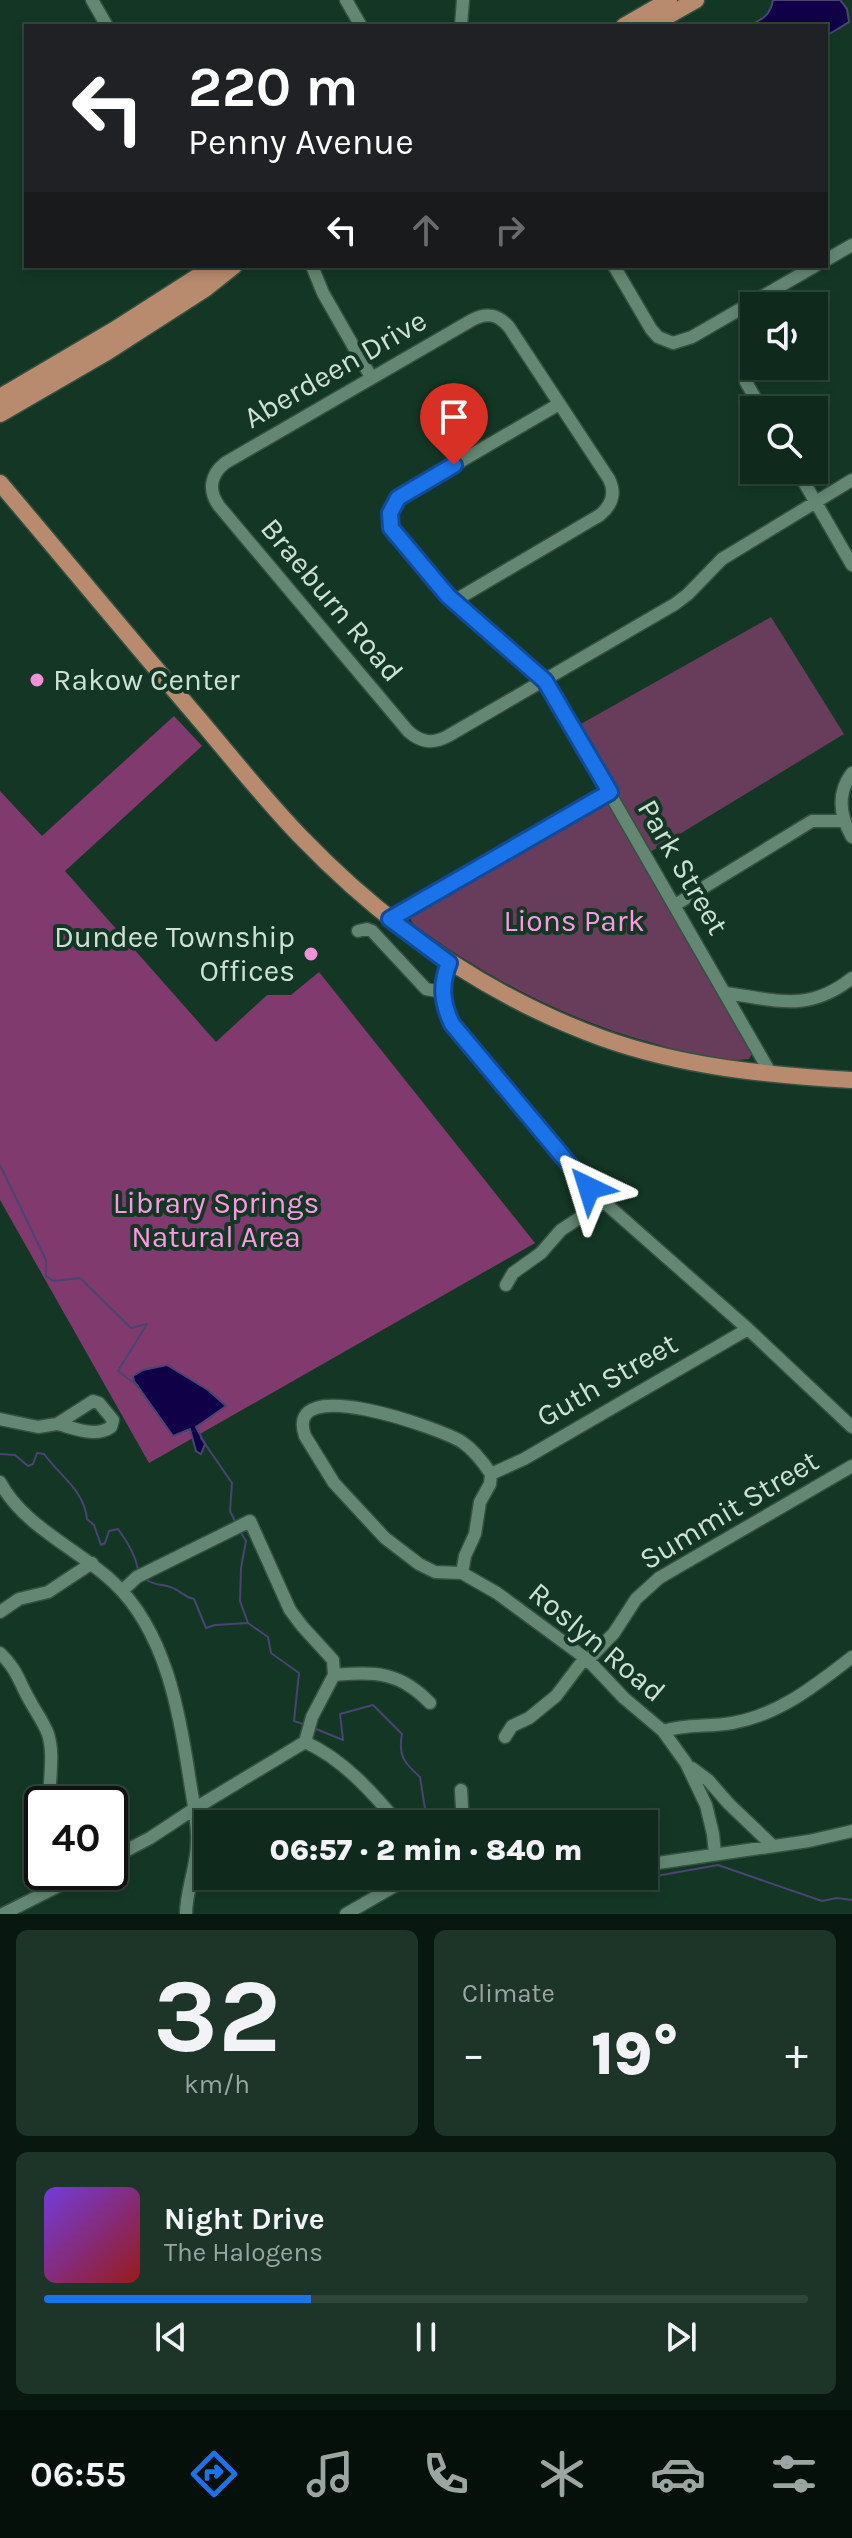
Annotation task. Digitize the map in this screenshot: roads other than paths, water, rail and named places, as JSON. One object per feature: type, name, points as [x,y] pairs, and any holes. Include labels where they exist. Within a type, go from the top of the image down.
[{"type":"main road","points":[[627,24],[669,0]]},
{"type":"main road","points":[[654,24],[696,0]]},
{"type":"main road","points":[[0,397],[211,268]]},
{"type":"main road","points":[[0,414],[107,352],[205,289],[231,268]]},
{"type":"main road","points":[[0,483],[299,835],[390,919],[449,963],[536,1009],[603,1038],[684,1061],[771,1074],[852,1080]]},
{"type":"street","points":[[92,0],[106,24]]},
{"type":"street","points":[[346,0],[360,24]]},
{"type":"street","points":[[461,24],[463,0]]},
{"type":"street","points":[[828,259],[852,245]]},
{"type":"street","points":[[313,268],[323,293],[371,377]]},
{"type":"street","points":[[615,268],[651,329],[658,337],[673,343],[692,337],[812,268]]},
{"type":"street","name":"Aberdeen Drive","points":[[212,483],[215,472],[222,465],[371,377],[486,315],[495,316],[509,327],[559,404]]},
{"type":"street","points":[[746,382],[754,396]]},
{"type":"street","points":[[454,601],[600,515],[608,507],[613,489],[609,479],[559,404]]},
{"type":"street","name":"Park Street","points":[[559,404],[400,497],[390,513],[390,524],[396,535],[454,601],[545,681],[771,1074]]},
{"type":"street","points":[[545,681],[675,604],[722,559],[852,480]]},
{"type":"street","name":"Braeburn Road","points":[[212,483],[212,493],[219,506],[408,731],[425,741],[445,738],[545,681]]},
{"type":"street","points":[[805,484],[852,565]]},
{"type":"street","points":[[852,773],[842,791],[841,810],[852,837]]},
{"type":"street","points":[[390,919],[610,792]]},
{"type":"street","points":[[675,905],[812,821],[843,821]]},
{"type":"street","points":[[358,931],[370,930],[426,989],[442,992]]},
{"type":"street","points":[[449,963],[442,992],[448,1016],[463,1039],[575,1173],[852,1427]]},
{"type":"street","points":[[726,993],[807,1002],[830,994],[852,978]]},
{"type":"street","points":[[506,1285],[515,1271],[541,1253],[561,1230],[604,1202]]},
{"type":"street","name":"Guth Street","points":[[491,1474],[524,1459],[748,1329]]},
{"type":"street","name":"Roslyn Road","points":[[491,1474],[474,1451],[450,1436],[365,1408],[326,1405],[311,1411],[304,1419],[302,1428],[305,1436],[334,1483],[385,1538],[435,1572],[462,1573],[497,1593],[588,1660],[624,1698],[663,1731],[686,1763],[706,1805],[715,1854]]},
{"type":"street","points":[[0,1419],[38,1427],[57,1424]]},
{"type":"street","name":"Summit Street","points":[[505,1737],[512,1726],[545,1707],[575,1671],[614,1633],[636,1599],[659,1578],[852,1466]]},
{"type":"street","points":[[462,1573],[465,1556],[475,1534],[480,1502],[490,1484],[491,1474]]},
{"type":"street","points":[[0,1482],[26,1516],[92,1563],[122,1591],[145,1624],[170,1682],[179,1714],[198,1842],[186,1898],[186,1914]]},
{"type":"street","points":[[122,1591],[137,1577],[250,1521],[290,1610],[333,1660],[334,1675],[312,1717],[305,1742],[128,1850]]},
{"type":"street","points":[[0,1612],[19,1599],[48,1592],[92,1563]]},
{"type":"street","points":[[0,1653],[20,1676],[48,1734],[51,1752],[48,1786]]},
{"type":"street","points":[[663,1731],[732,1723],[774,1710],[814,1687],[852,1657]]},
{"type":"street","points":[[334,1675],[368,1673],[392,1676],[419,1691],[430,1703]]},
{"type":"street","points":[[305,1742],[330,1756],[388,1810]]},
{"type":"street","name":"Roslyn Road","points":[[686,1763],[708,1780],[773,1846]]},
{"type":"street","points":[[461,1790],[462,1810]]},
{"type":"street","points":[[658,1863],[809,1841],[852,1831]]},
{"type":"street","points":[[3,1914],[50,1890]]},
{"type":"street","points":[[346,1914],[388,1890]]},
{"type":"waterway","points":[[0,1165],[46,1260],[46,1276],[53,1281],[80,1278],[131,1328],[147,1324],[118,1371],[138,1386]]},
{"type":"waterway","points":[[201,1438],[232,1483],[230,1511],[235,1521]]},
{"type":"waterway","points":[[0,1454],[15,1455],[28,1466],[33,1464],[37,1453],[44,1454],[76,1491],[101,1545],[105,1543],[109,1531],[118,1529],[138,1569]]},
{"type":"waterway","points":[[241,1533],[246,1541],[240,1601],[248,1623],[268,1637],[271,1653],[299,1673],[294,1721],[303,1724]]},
{"type":"waterway","points":[[147,1580],[172,1587],[194,1599],[206,1628],[248,1623]]},
{"type":"waterway","points":[[316,1729],[343,1740],[340,1714],[373,1705],[402,1734],[402,1753],[406,1763],[420,1777],[425,1810]]},
{"type":"waterway","points":[[658,1876],[718,1865],[822,1901],[837,1898],[852,1900]]},
{"type":"place","name":"Rakow Center","points":[[37,680]]},
{"type":"place","name":"Dundee Township Offices","points":[[311,954]]},
{"type":"park label","name":"Lions Park","points":[[574,921]]},
{"type":"park label","name":"Library Springs Natural Area","points":[[216,1220]]}]
